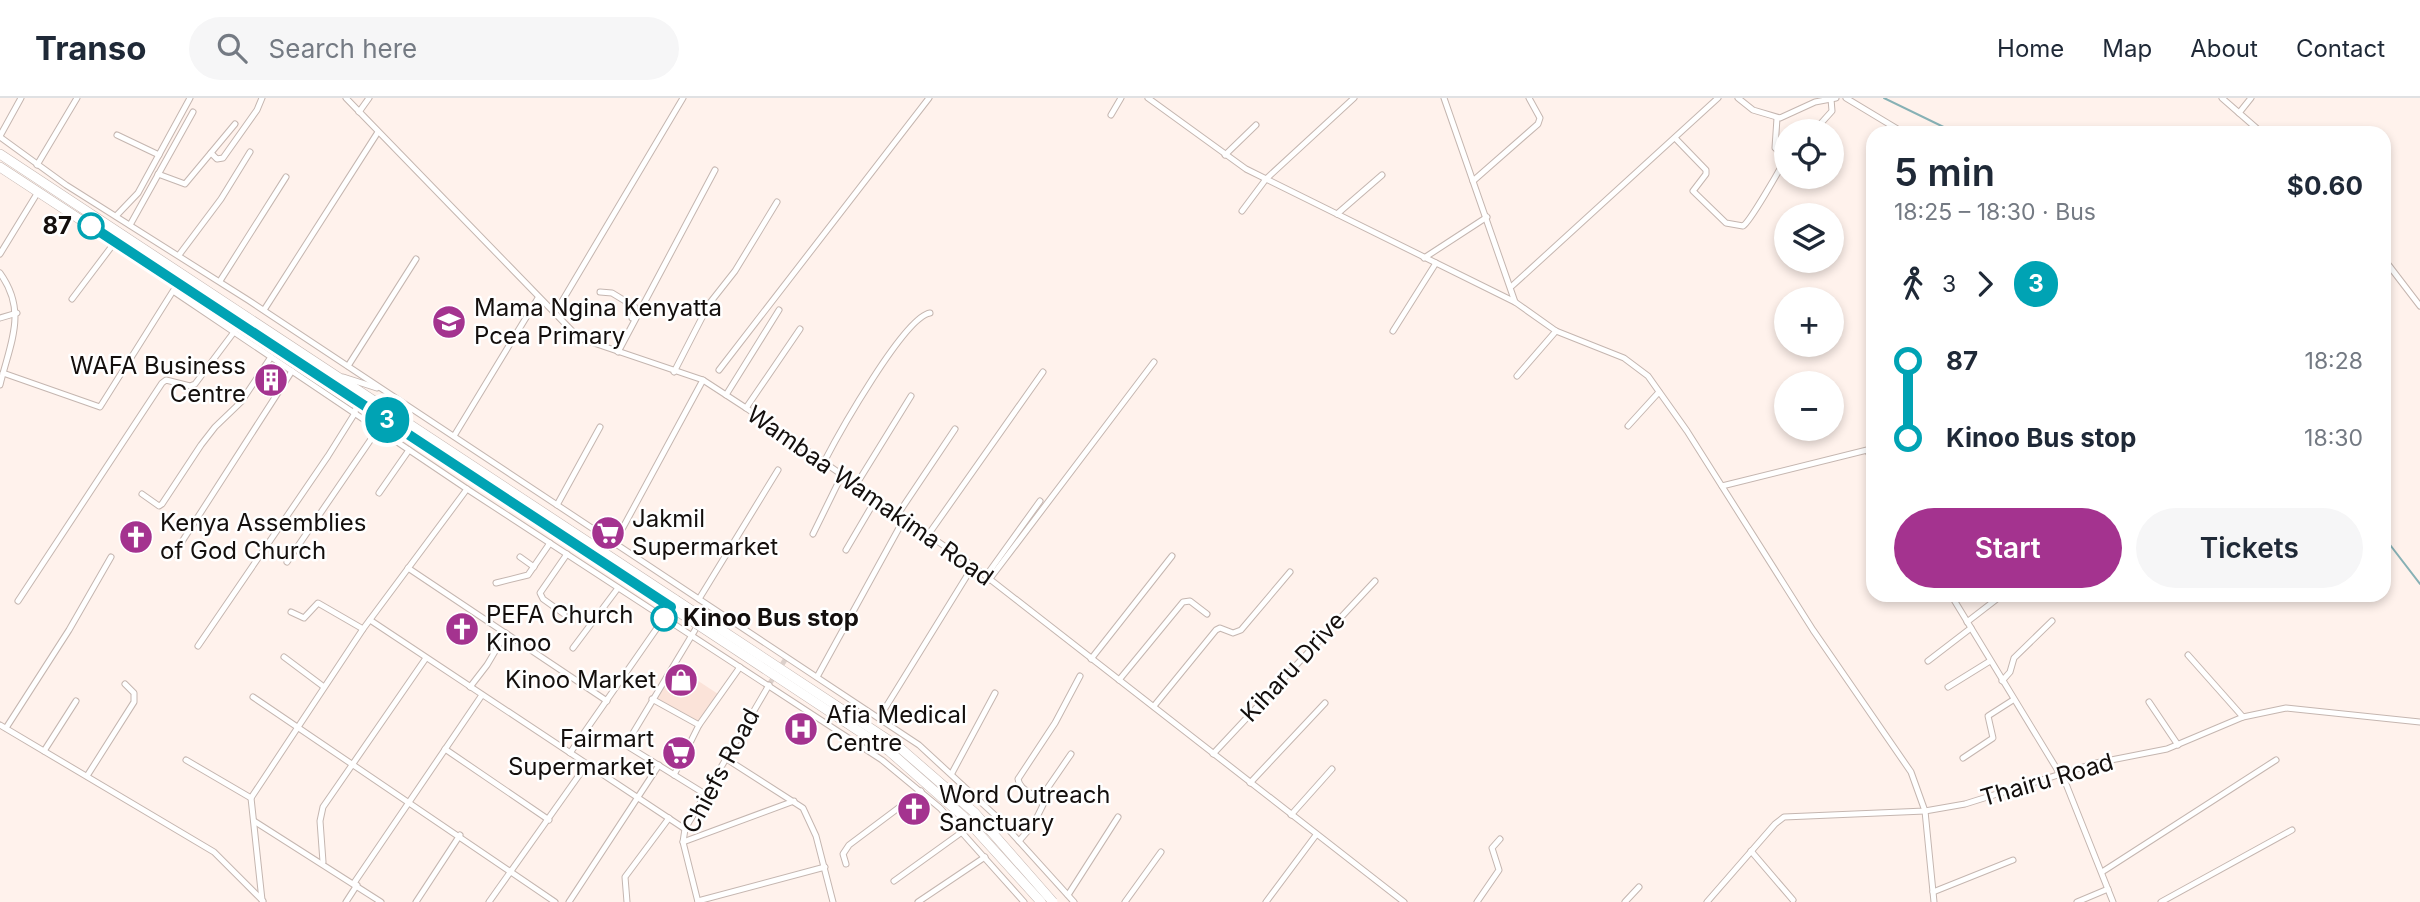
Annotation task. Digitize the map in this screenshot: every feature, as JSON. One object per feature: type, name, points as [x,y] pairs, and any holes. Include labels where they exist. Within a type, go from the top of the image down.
[{"type":"highway","points":[[0,154],[656,586],[698,624],[879,744],[929,783],[1041,902]]},
{"type":"highway","points":[[0,167],[115,242],[243,332],[324,379],[674,603],[735,637],[899,747],[975,813],[1053,902]]},
{"type":"street","points":[[21,98],[0,136],[37,165],[263,309],[919,745],[952,773],[1074,902]]},
{"type":"street","points":[[37,165],[77,98]]},
{"type":"street","points":[[116,216],[138,193],[190,98]]},
{"type":"street","points":[[211,153],[217,159],[223,158],[257,110],[262,98]]},
{"type":"street","name":"Wambaa Wamakima Road","points":[[346,98],[579,338],[702,380],[746,408],[988,578],[1404,902]]},
{"type":"street","points":[[359,112],[369,98]]},
{"type":"street","points":[[555,313],[683,98]]},
{"type":"street","points":[[719,370],[929,98]]},
{"type":"street","points":[[1111,115],[1121,98]]},
{"type":"street","points":[[1148,98],[1225,155],[1266,179],[1515,302],[1556,331],[1598,346],[1638,366],[1659,392],[1722,486],[1798,608],[1920,789],[1925,811],[1934,902]]},
{"type":"street","points":[[1242,211],[1266,179],[1354,98]]},
{"type":"street","points":[[1444,98],[1512,286],[1515,302]]},
{"type":"street","points":[[1473,181],[1538,124],[1540,118],[1529,98]]},
{"type":"street","points":[[1512,286],[1718,98]]},
{"type":"street","points":[[1738,98],[1753,110],[1777,118],[1834,98],[1832,111],[1825,119]]},
{"type":"street","points":[[1846,98],[1892,126]]},
{"type":"street","points":[[2222,98],[2254,126]]},
{"type":"street","points":[[2239,113],[2251,98]]},
{"type":"street","points":[[130,225],[192,111]]},
{"type":"street","points":[[158,174],[185,184],[235,124]]},
{"type":"street","points":[[1225,155],[1256,125]]},
{"type":"street","points":[[263,309],[378,132]]},
{"type":"street","points":[[117,135],[159,155]]},
{"type":"street","points":[[1676,139],[1706,170],[1706,174],[1693,191],[1733,226],[1749,222],[1760,197],[1774,181]]},
{"type":"street","points":[[179,255],[250,152]]},
{"type":"street","points":[[263,309],[359,156]]},
{"type":"street","points":[[616,352],[715,170]]},
{"type":"street","points":[[1337,214],[1382,175]]},
{"type":"street","points":[[220,281],[286,177]]},
{"type":"street","points":[[0,254],[38,192]]},
{"type":"street","points":[[75,203],[81,194]]},
{"type":"street","points":[[674,372],[709,304],[735,271],[777,202]]},
{"type":"street","points":[[1424,258],[1487,217]]},
{"type":"street","points":[[72,299],[115,242]]},
{"type":"street","points":[[348,366],[416,259]]},
{"type":"street","points":[[1393,331],[1436,263]]},
{"type":"street","points":[[2391,268],[2420,306]]},
{"type":"street","points":[[0,274],[15,300],[17,313],[0,385]]},
{"type":"street","points":[[3,373],[100,407],[176,287],[234,332],[243,332],[271,357],[467,489],[874,755],[921,792],[962,832],[1024,902]]},
{"type":"street","points":[[600,292],[612,293],[635,307],[616,352]]},
{"type":"street","points":[[454,436],[538,298]]},
{"type":"street","points":[[726,395],[779,310]]},
{"type":"street","points":[[0,318],[17,313]]},
{"type":"street","points":[[824,462],[897,344],[920,315],[930,313]]},
{"type":"street","points":[[746,408],[800,329]]},
{"type":"street","points":[[1517,376],[1556,331]]},
{"type":"street","points":[[18,601],[162,383],[166,380],[190,386],[195,384],[234,332]]},
{"type":"street","points":[[142,494],[159,506],[162,504],[208,436],[241,402],[271,357]]},
{"type":"street","points":[[988,578],[1154,362]]},
{"type":"street","points":[[174,554],[292,371]]},
{"type":"street","points":[[928,535],[1043,372]]},
{"type":"street","points":[[338,376],[389,393]]},
{"type":"street","points":[[324,379],[339,403]]},
{"type":"street","points":[[614,544],[702,380]]},
{"type":"street","points":[[1628,426],[1659,392]]},
{"type":"street","points":[[856,485],[911,396]]},
{"type":"street","points":[[198,646],[355,413],[357,400]]},
{"type":"street","points":[[557,505],[600,427]]},
{"type":"street","points":[[287,562],[378,429]]},
{"type":"street","points":[[817,677],[901,516],[955,429]]},
{"type":"street","points":[[418,456],[425,445]]},
{"type":"street","points":[[379,494],[409,450]]},
{"type":"street","points":[[1722,486],[1866,450]]},
{"type":"street","points":[[699,599],[778,470]]},
{"type":"street","points":[[813,534],[842,475]]},
{"type":"street","points":[[263,901],[251,798],[363,629],[467,489]]},
{"type":"street","points":[[846,550],[876,499]]},
{"type":"street","points":[[988,578],[1040,501]]},
{"type":"street","points":[[496,583],[524,578],[550,543]]},
{"type":"street","points":[[564,614],[543,599],[540,593],[567,554]]},
{"type":"street","points":[[1091,659],[1172,556]]},
{"type":"street","points":[[111,557],[69,630],[3,726],[214,852],[263,901]]},
{"type":"street","points":[[520,557],[534,567]]},
{"type":"street","points":[[879,718],[972,566]]},
{"type":"street","points":[[408,568],[607,701]]},
{"type":"street","points":[[1154,706],[1216,630],[1220,628],[1233,633],[1241,630],[1290,572]]},
{"type":"street","points":[[656,586],[663,576]]},
{"type":"street","name":"Kiharu Drive","points":[[1213,754],[1375,581]]},
{"type":"street","points":[[573,648],[618,588]]},
{"type":"street","points":[[1119,680],[1183,601],[1190,600],[1207,614]]},
{"type":"street","points":[[1955,602],[2060,774],[2113,902]]},
{"type":"street","points":[[1928,661],[1994,602]]},
{"type":"street","points":[[291,612],[303,618],[318,603],[363,629]]},
{"type":"street","points":[[570,754],[664,618]]},
{"type":"street","points":[[370,620],[685,829]]},
{"type":"street","points":[[2002,681],[2010,672],[2014,658],[2052,621]]},
{"type":"street","points":[[698,624],[627,743],[705,794]]},
{"type":"street","points":[[735,637],[742,627]]},
{"type":"street","points":[[470,687],[506,633]]},
{"type":"street","points":[[2188,655],[2243,717]]},
{"type":"street","points":[[284,657],[324,687]]},
{"type":"street","points":[[323,862],[320,814],[352,761],[426,658]]},
{"type":"street","points":[[1948,687],[1990,662]]},
{"type":"street","points":[[674,775],[699,725],[740,667]]},
{"type":"street","points":[[1040,799],[1020,786],[1018,779],[1055,723],[1080,676]]},
{"type":"street","points":[[88,776],[134,702],[134,693],[125,684]]},
{"type":"street","name":"Chiefs Road","points":[[698,902],[683,842],[685,829],[769,684]]},
{"type":"street","points":[[952,773],[995,693]]},
{"type":"street","points":[[346,902],[355,884],[482,695]]},
{"type":"street","points":[[253,697],[352,761],[555,902]]},
{"type":"street","points":[[652,699],[699,725]]},
{"type":"street","points":[[1963,758],[1991,740],[1993,734],[1989,716],[2013,700]]},
{"type":"street","points":[[44,751],[76,701]]},
{"type":"street","points":[[2149,702],[2178,745]]},
{"type":"street","points":[[1250,783],[1325,703]]},
{"type":"street","name":"Thairu Road","points":[[1707,902],[1784,817],[1925,811],[1991,797],[2060,774],[2178,745],[2243,717],[2294,707],[2418,722]]},
{"type":"street","points":[[445,749],[549,820]]},
{"type":"street","points":[[1019,841],[1042,810],[1040,799],[1071,754]]},
{"type":"street","points":[[725,758],[794,801],[810,819],[833,902]]},
{"type":"street","points":[[186,760],[251,798]]},
{"type":"street","points":[[2102,872],[2276,760]]},
{"type":"street","points":[[489,902],[587,764]]},
{"type":"street","points":[[569,902],[659,765]]},
{"type":"street","points":[[1292,815],[1332,768]]},
{"type":"street","points":[[846,864],[843,854],[849,845],[921,792]]},
{"type":"street","points":[[683,842],[794,801]]},
{"type":"street","points":[[1068,895],[1118,817]]},
{"type":"street","points":[[627,902],[625,877],[668,818]]},
{"type":"street","points":[[254,821],[323,862],[381,902]]},
{"type":"street","points":[[2161,902],[2292,830]]},
{"type":"street","points":[[894,881],[962,832]]},
{"type":"street","points":[[416,902],[460,835]]},
{"type":"street","points":[[1266,902],[1316,835]]},
{"type":"street","points":[[1477,902],[1499,870],[1492,848],[1500,839]]},
{"type":"street","points":[[1751,851],[1793,900]]},
{"type":"street","points":[[1125,902],[1161,852]]},
{"type":"street","points":[[918,902],[985,857]]},
{"type":"street","points":[[1933,891],[2013,860]]},
{"type":"street","points":[[698,902],[825,867]]},
{"type":"street","points":[[1625,902],[1639,887]]},
{"type":"street","points":[[2077,902],[2108,889]]},
{"type":"shaded area","name":"Kinoo Market","points":[[674,665],[718,694],[698,722],[654,699]]},
{"type":"waterway","points":[[1884,98],[1942,126]]},
{"type":"waterway","points":[[2391,546],[2420,584]]},
{"type":"tunnel","points":[[770,683],[785,660]]},
{"type":"bus line","name":"3","points":[[91,226],[671,607],[664,618]]},
{"type":"place","name":"87","points":[[91,226]]},
{"type":"place","name":"Mama Ngina Kenyatta Pcea Primary","points":[[449,322]]},
{"type":"place","name":"WAFA Business Centre","points":[[271,380]]},
{"type":"place","name":"Jakmil Supermarket","points":[[608,533]]},
{"type":"place","name":"Kenya Assemblies of God Church","points":[[136,537]]},
{"type":"place","name":"Kinoo Bus stop","points":[[664,618]]},
{"type":"place","name":"PEFA Church Kinoo","points":[[462,629]]},
{"type":"place","name":"Kinoo Market","points":[[681,680]]},
{"type":"place","name":"Afia Medical Centre","points":[[801,729]]},
{"type":"place","name":"Fairmart Supermarket","points":[[679,753]]},
{"type":"place","name":"Word Outreach Sanctuary","points":[[914,809]]}]
